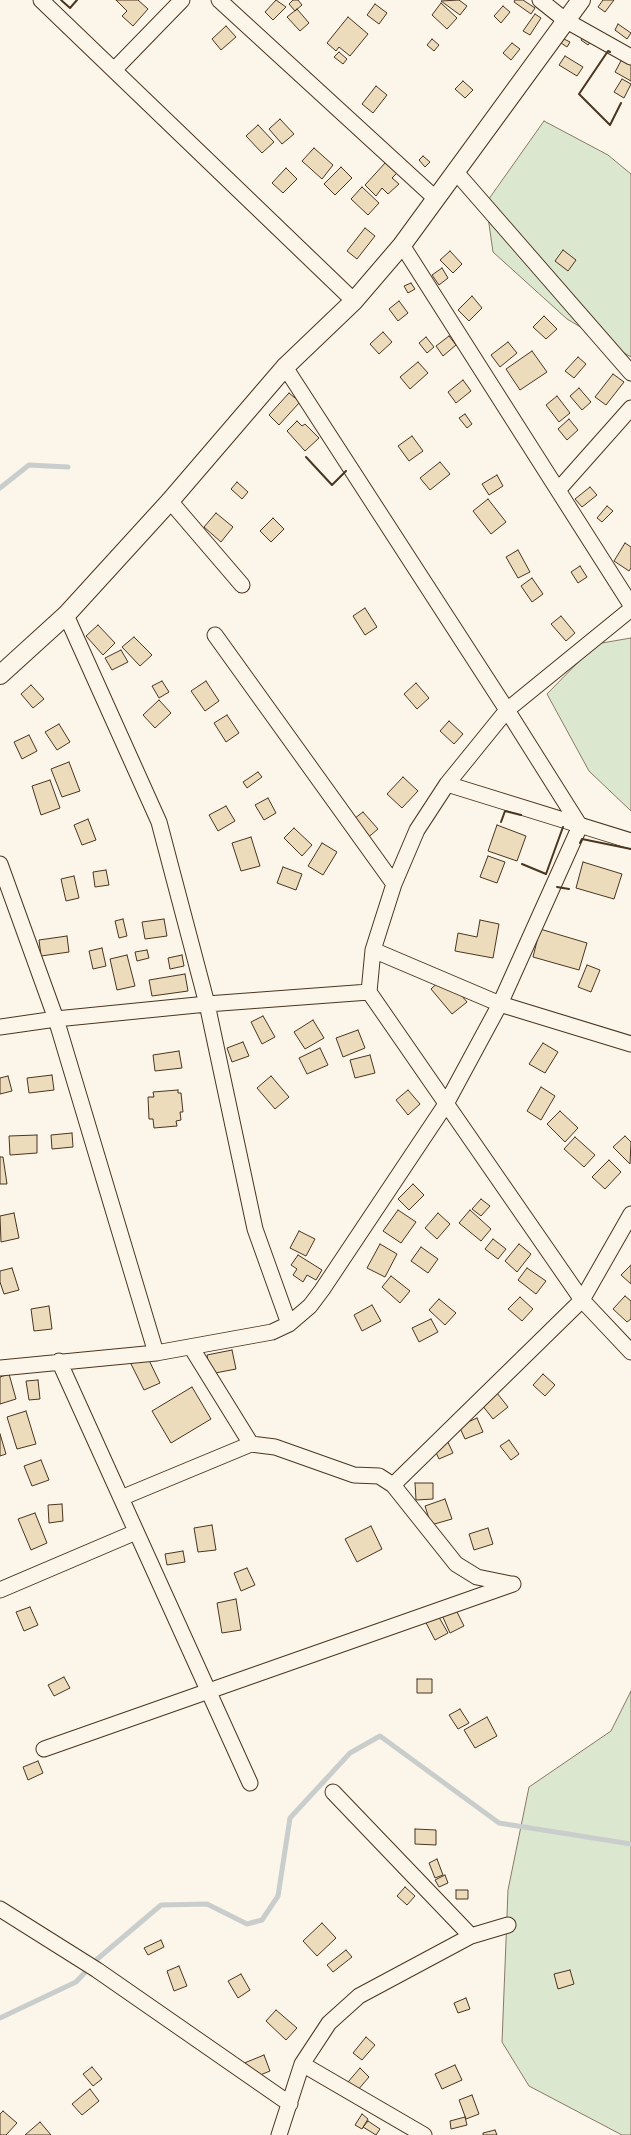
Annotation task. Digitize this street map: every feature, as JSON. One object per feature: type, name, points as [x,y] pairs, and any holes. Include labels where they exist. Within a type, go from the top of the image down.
[{"type":"street","points":[[41,0],[354,301]]},
{"type":"street","points":[[114,70],[182,0]]},
{"type":"street","points":[[219,0],[435,198]]},
{"type":"street","points":[[540,0],[565,20],[631,57]]},
{"type":"street","points":[[0,675],[66,615],[170,501],[285,367],[354,301],[402,245],[581,0]]},
{"type":"street","points":[[455,171],[631,373]]},
{"type":"street","points":[[402,245],[559,489],[631,605]]},
{"type":"street","points":[[285,367],[507,710],[580,826]]},
{"type":"street","points":[[559,489],[631,408]]},
{"type":"street","points":[[170,501],[242,585]]},
{"type":"street","points":[[631,609],[507,710],[447,784],[417,830],[394,884],[373,950],[370,992],[582,1300],[631,1352]]},
{"type":"street","points":[[66,615],[159,822],[207,1004],[255,1230],[290,1324]]},
{"type":"street","points":[[215,635],[394,884]]},
{"type":"street","points":[[447,784],[631,841]]},
{"type":"street","points":[[0,1368],[59,1361],[156,1353],[272,1332],[290,1324],[310,1306],[446,1104],[500,1004],[580,826]]},
{"type":"street","points":[[0,864],[56,1019],[156,1353]]},
{"type":"street","points":[[373,950],[500,1004],[631,1044]]},
{"type":"street","points":[[0,1027],[56,1019],[207,1004],[370,992]]},
{"type":"street","points":[[393,1485],[582,1300],[631,1214]]},
{"type":"street","points":[[191,1347],[251,1444]]},
{"type":"street","points":[[59,1361],[250,1783]]},
{"type":"street","points":[[44,1749],[513,1584],[477,1577],[456,1564],[393,1485],[379,1476],[354,1475],[275,1447],[251,1444],[121,1498]]},
{"type":"street","points":[[0,1590],[136,1532]]},
{"type":"street","points":[[333,1792],[471,1936]]},
{"type":"street","points":[[0,1909],[97,1970],[290,2104]]},
{"type":"street","points":[[279,2135],[302,2064],[329,2023],[359,1996],[471,1936],[508,1925]]},
{"type":"street","points":[[302,2064],[424,2135]]},
{"type":"green space","points":[[544,121],[608,155],[631,174],[631,357],[567,319],[493,252],[486,203]]},
{"type":"green space","points":[[631,638],[631,811],[589,771],[547,694],[596,644]]},
{"type":"green space","points":[[631,1691],[631,2135],[622,2135],[529,2086],[502,2042],[508,1890],[529,1787],[611,1731]]},
{"type":"building","points":[[116,0],[138,0],[148,9],[133,26],[122,16],[127,11]]},
{"type":"building","points":[[276,0],[286,7],[273,20],[265,12]]},
{"type":"building","points":[[293,0],[298,0],[302,5],[295,11],[289,4]]},
{"type":"building","points":[[459,0],[467,6],[460,15],[441,1]]},
{"type":"building","points":[[515,0],[523,0],[535,8],[531,14],[514,2]]},
{"type":"building","points":[[603,0],[614,0],[605,12],[598,7]]},
{"type":"building","points":[[441,3],[457,18],[447,29],[432,15]]},
{"type":"building","points":[[375,4],[387,13],[379,24],[367,15]]},
{"type":"building","points":[[503,6],[510,12],[501,23],[494,16]]},
{"type":"building","points":[[297,9],[309,23],[300,31],[287,17]]},
{"type":"building","points":[[535,14],[541,18],[530,35],[523,31]]},
{"type":"building","points":[[348,17],[368,34],[350,56],[339,47],[336,51],[327,43]]},
{"type":"building","points":[[618,24],[631,33],[627,39],[615,30]]},
{"type":"building","points":[[226,26],[236,37],[221,50],[212,39]]},
{"type":"building","points":[[584,35],[592,40],[588,45],[581,40]]},
{"type":"building","points":[[432,39],[439,45],[434,51],[427,45]]},
{"type":"building","points":[[564,39],[570,42],[567,47],[561,43]]},
{"type":"building","points":[[512,43],[520,49],[511,60],[503,53]]},
{"type":"building","points":[[339,52],[347,59],[343,64],[334,57]]},
{"type":"building","points":[[565,56],[583,67],[577,76],[559,65]]},
{"type":"building","points":[[622,59],[631,64],[631,81],[615,72]]},
{"type":"building","points":[[622,79],[631,84],[624,98],[614,92]]},
{"type":"building","points":[[463,81],[473,90],[465,98],[455,89]]},
{"type":"building","points":[[376,86],[387,95],[373,113],[362,104]]},
{"type":"building","points":[[280,119],[294,134],[282,144],[269,129]]},
{"type":"building","points":[[258,125],[274,142],[262,153],[246,136]]},
{"type":"building","points":[[314,148],[333,165],[322,179],[302,161]]},
{"type":"building","points":[[423,156],[430,162],[425,167],[419,160]]},
{"type":"building","points":[[386,162],[397,173],[392,178],[399,184],[388,194],[382,188],[376,196],[365,185]]},
{"type":"building","points":[[341,167],[352,178],[335,195],[324,184]]},
{"type":"building","points":[[286,168],[297,179],[283,193],[272,183]]},
{"type":"building","points":[[362,187],[379,203],[368,215],[351,199]]},
{"type":"building","points":[[365,228],[375,236],[357,259],[347,251]]},
{"type":"building","points":[[563,250],[576,260],[568,271],[555,261]]},
{"type":"building","points":[[450,251],[462,264],[453,273],[440,260]]},
{"type":"building","points":[[442,268],[448,278],[439,285],[432,275]]},
{"type":"building","points":[[411,283],[415,289],[408,293],[404,286]]},
{"type":"building","points":[[472,296],[482,308],[469,321],[458,310]]},
{"type":"building","points":[[399,301],[408,313],[398,321],[389,309]]},
{"type":"building","points":[[544,316],[557,329],[546,339],[533,327]]},
{"type":"building","points":[[383,332],[392,342],[379,354],[370,344]]},
{"type":"building","points":[[449,336],[456,345],[443,356],[436,346]]},
{"type":"building","points":[[426,337],[434,347],[427,353],[419,343]]},
{"type":"building","points":[[508,342],[517,353],[500,367],[491,355]]},
{"type":"building","points":[[532,351],[547,372],[520,390],[506,369]]},
{"type":"building","points":[[578,357],[586,364],[574,378],[565,371]]},
{"type":"building","points":[[418,362],[428,373],[410,389],[400,377]]},
{"type":"building","points":[[613,374],[624,382],[606,405],[595,397]]},
{"type":"building","points":[[463,380],[471,391],[456,403],[448,392]]},
{"type":"building","points":[[579,388],[591,402],[582,410],[570,396]]},
{"type":"building","points":[[289,393],[300,402],[279,425],[269,415]]},
{"type":"building","points":[[557,396],[570,413],[559,422],[546,405]]},
{"type":"building","points":[[465,414],[472,424],[467,428],[459,418]]},
{"type":"building","points":[[569,419],[578,430],[567,440],[558,429]]},
{"type":"building","points":[[297,421],[302,426],[305,424],[319,438],[305,451],[287,431]]},
{"type":"building","points":[[412,436],[423,451],[409,461],[398,446]]},
{"type":"building","points":[[440,462],[450,474],[430,490],[420,478]]},
{"type":"building","points":[[497,475],[503,486],[489,495],[482,484]]},
{"type":"building","points":[[237,482],[248,492],[242,499],[231,489]]},
{"type":"building","points":[[590,487],[597,495],[582,507],[575,499]]},
{"type":"building","points":[[488,499],[506,522],[491,534],[473,511]]},
{"type":"building","points":[[607,506],[613,511],[602,522],[597,518]]},
{"type":"building","points":[[216,513],[233,527],[221,542],[204,527]]},
{"type":"building","points":[[273,518],[284,529],[271,542],[260,531]]},
{"type":"building","points":[[625,543],[631,547],[631,568],[629,571],[614,561]]},
{"type":"building","points":[[518,550],[530,572],[518,578],[506,557]]},
{"type":"building","points":[[580,566],[587,577],[578,583],[571,572]]},
{"type":"building","points":[[532,578],[543,594],[532,602],[521,586]]},
{"type":"building","points":[[365,608],[377,627],[365,635],[353,616]]},
{"type":"building","points":[[561,616],[575,633],[566,641],[551,624]]},
{"type":"building","points":[[98,625],[115,643],[103,655],[86,636]]},
{"type":"building","points":[[134,637],[152,655],[140,666],[122,647]]},
{"type":"building","points":[[121,650],[128,662],[112,670],[105,658]]},
{"type":"building","points":[[162,681],[169,692],[159,698],[152,686]]},
{"type":"building","points":[[206,681],[219,701],[205,711],[191,691]]},
{"type":"building","points":[[416,683],[429,698],[417,709],[404,694]]},
{"type":"building","points":[[31,685],[44,699],[33,708],[21,694]]},
{"type":"building","points":[[159,700],[171,713],[155,728],[143,715]]},
{"type":"building","points":[[227,715],[239,733],[226,742],[214,723]]},
{"type":"building","points":[[449,721],[463,734],[454,744],[440,731]]},
{"type":"building","points":[[59,724],[70,742],[57,750],[45,732]]},
{"type":"building","points":[[29,735],[37,751],[22,759],[14,742]]},
{"type":"building","points":[[69,762],[80,791],[62,797],[51,769]]},
{"type":"building","points":[[258,772],[262,777],[247,788],[243,782]]},
{"type":"building","points":[[403,777],[418,791],[402,808],[387,794]]},
{"type":"building","points":[[50,780],[60,808],[41,815],[32,786]]},
{"type":"building","points":[[268,798],[276,813],[264,820],[255,805]]},
{"type":"building","points":[[226,806],[235,821],[218,831],[209,815]]},
{"type":"building","points":[[363,812],[378,829],[365,840],[350,822]]},
{"type":"building","points":[[88,819],[96,840],[82,845],[74,825]]},
{"type":"building","points":[[497,825],[526,836],[517,861],[488,851]]},
{"type":"building","points":[[294,828],[312,845],[302,856],[284,838]]},
{"type":"building","points":[[251,837],[260,866],[241,871],[232,843]]},
{"type":"building","points":[[322,843],[337,852],[323,875],[308,866]]},
{"type":"building","points":[[488,856],[505,862],[497,883],[480,877]]},
{"type":"building","points":[[583,862],[622,874],[614,899],[576,888]]},
{"type":"building","points":[[283,867],[302,874],[296,890],[277,883]]},
{"type":"building","points":[[106,870],[109,885],[95,887],[93,872]]},
{"type":"building","points":[[74,876],[79,898],[66,901],[61,879]]},
{"type":"building","points":[[123,919],[127,936],[119,938],[115,921]]},
{"type":"building","points":[[164,919],[167,936],[145,939],[142,922]]},
{"type":"building","points":[[480,920],[499,924],[493,958],[455,951],[458,933],[477,937]]},
{"type":"building","points":[[540,929],[587,943],[579,970],[533,957]]},
{"type":"building","points":[[67,936],[69,952],[41,956],[39,940]]},
{"type":"building","points":[[102,948],[106,966],[93,969],[89,951]]},
{"type":"building","points":[[147,950],[149,958],[137,961],[135,952]]},
{"type":"building","points":[[127,955],[135,986],[117,990],[110,959]]},
{"type":"building","points":[[182,955],[184,966],[170,969],[168,958]]},
{"type":"building","points":[[587,965],[600,970],[591,992],[578,987]]},
{"type":"building","points":[[185,974],[188,991],[152,996],[149,980]]},
{"type":"building","points":[[445,976],[467,1002],[452,1014],[431,989]]},
{"type":"building","points":[[263,1016],[275,1037],[262,1044],[251,1022]]},
{"type":"building","points":[[313,1020],[324,1038],[305,1049],[294,1032]]},
{"type":"building","points":[[358,1030],[365,1048],[343,1057],[336,1038]]},
{"type":"building","points":[[243,1042],[249,1056],[232,1062],[227,1048]]},
{"type":"building","points":[[543,1043],[558,1052],[545,1073],[529,1064]]},
{"type":"building","points":[[320,1048],[328,1065],[307,1074],[299,1058]]},
{"type":"building","points":[[179,1051],[182,1068],[155,1071],[153,1055]]},
{"type":"building","points":[[370,1055],[375,1073],[355,1078],[350,1060]]},
{"type":"building","points":[[52,1075],[54,1090],[29,1093],[27,1078]]},
{"type":"building","points":[[8,1076],[12,1091],[0,1094],[0,1078]]},
{"type":"building","points":[[271,1076],[289,1097],[275,1109],[257,1088]]},
{"type":"building","points":[[541,1087],[555,1096],[541,1120],[527,1111]]},
{"type":"building","points":[[178,1090],[178,1093],[181,1093],[183,1112],[180,1112],[181,1120],[176,1121],[177,1126],[154,1128],[153,1119],[149,1119],[148,1097],[154,1097],[153,1092]]},
{"type":"building","points":[[408,1090],[420,1104],[408,1115],[396,1100]]},
{"type":"building","points":[[560,1111],[578,1128],[565,1142],[547,1124]]},
{"type":"building","points":[[72,1133],[73,1147],[52,1149],[51,1135]]},
{"type":"building","points":[[37,1135],[37,1153],[10,1155],[9,1136]]},
{"type":"building","points":[[625,1136],[631,1142],[630,1164],[613,1147]]},
{"type":"building","points":[[575,1137],[595,1155],[584,1167],[564,1149]]},
{"type":"building","points":[[0,1157],[3,1157],[7,1184],[0,1184]]},
{"type":"building","points":[[609,1160],[621,1172],[605,1189],[592,1177]]},
{"type":"building","points":[[413,1184],[424,1195],[409,1210],[398,1199]]},
{"type":"building","points":[[481,1199],[490,1206],[481,1216],[472,1209]]},
{"type":"building","points":[[398,1210],[416,1222],[401,1243],[383,1231]]},
{"type":"building","points":[[470,1210],[491,1229],[481,1241],[459,1223]]},
{"type":"building","points":[[14,1213],[19,1238],[1,1242],[0,1216]]},
{"type":"building","points":[[438,1213],[450,1224],[437,1239],[425,1228]]},
{"type":"building","points":[[299,1231],[315,1239],[306,1256],[290,1248]]},
{"type":"building","points":[[493,1239],[506,1249],[498,1259],[485,1249]]},
{"type":"building","points":[[380,1244],[397,1254],[385,1277],[367,1268]]},
{"type":"building","points":[[519,1244],[531,1254],[517,1272],[505,1261]]},
{"type":"building","points":[[421,1247],[438,1259],[428,1273],[411,1261]]},
{"type":"building","points":[[298,1255],[322,1270],[316,1280],[307,1275],[303,1282],[293,1275],[297,1269],[291,1265]]},
{"type":"building","points":[[631,1265],[631,1284],[621,1275]]},
{"type":"building","points":[[12,1268],[19,1290],[4,1294],[0,1282],[0,1271]]},
{"type":"building","points":[[527,1268],[546,1281],[536,1294],[518,1280]]},
{"type":"building","points":[[391,1276],[410,1291],[400,1303],[382,1287]]},
{"type":"building","points":[[625,1296],[631,1301],[631,1319],[627,1322],[613,1309]]},
{"type":"building","points":[[520,1297],[533,1309],[522,1321],[508,1309]]},
{"type":"building","points":[[439,1299],[456,1313],[445,1325],[429,1310]]},
{"type":"building","points":[[372,1305],[381,1321],[362,1331],[354,1315]]},
{"type":"building","points":[[49,1306],[52,1329],[34,1331],[31,1309]]},
{"type":"building","points":[[431,1319],[438,1332],[419,1342],[412,1328]]},
{"type":"building","points":[[232,1350],[236,1369],[210,1374],[207,1355]]},
{"type":"building","points":[[146,1354],[160,1383],[144,1390],[130,1362]]},
{"type":"building","points":[[9,1374],[16,1399],[0,1404],[0,1377]]},
{"type":"building","points":[[543,1374],[555,1385],[545,1396],[533,1385]]},
{"type":"building","points":[[38,1380],[40,1399],[29,1400],[26,1381]]},
{"type":"building","points":[[192,1387],[211,1419],[171,1443],[152,1411]]},
{"type":"building","points":[[497,1393],[508,1407],[493,1419],[482,1405]]},
{"type":"building","points":[[26,1411],[36,1444],[17,1449],[7,1417]]},
{"type":"building","points":[[477,1418],[483,1432],[465,1439],[459,1426]]},
{"type":"building","points":[[0,1434],[6,1454],[0,1456]]},
{"type":"building","points":[[446,1438],[453,1453],[439,1459],[432,1444]]},
{"type":"building","points":[[509,1440],[519,1454],[511,1460],[500,1446]]},
{"type":"building","points":[[41,1460],[49,1480],[32,1486],[24,1466]]},
{"type":"building","points":[[415,1483],[433,1483],[433,1499],[416,1500]]},
{"type":"building","points":[[445,1499],[452,1519],[431,1525],[425,1506]]},
{"type":"building","points":[[62,1504],[63,1521],[49,1523],[48,1505]]},
{"type":"building","points":[[35,1513],[47,1543],[31,1550],[18,1519]]},
{"type":"building","points":[[212,1525],[216,1550],[198,1552],[194,1528]]},
{"type":"building","points":[[371,1526],[382,1549],[357,1562],[345,1539]]},
{"type":"building","points":[[488,1528],[493,1544],[474,1550],[469,1534]]},
{"type":"building","points":[[183,1551],[185,1562],[167,1565],[165,1554]]},
{"type":"building","points":[[247,1568],[255,1585],[241,1591],[234,1573]]},
{"type":"building","points":[[236,1599],[241,1630],[222,1633],[217,1603]]},
{"type":"building","points":[[454,1606],[464,1626],[450,1633],[441,1613]]},
{"type":"building","points":[[30,1607],[38,1625],[24,1631],[16,1612]]},
{"type":"building","points":[[436,1612],[448,1633],[435,1640],[424,1619]]},
{"type":"building","points":[[64,1677],[70,1688],[54,1696],[48,1685]]},
{"type":"building","points":[[417,1679],[432,1679],[432,1693],[417,1693]]},
{"type":"building","points":[[460,1709],[469,1723],[458,1729],[449,1715]]},
{"type":"building","points":[[487,1717],[497,1736],[475,1748],[464,1730]]},
{"type":"building","points":[[38,1761],[43,1773],[28,1780],[23,1767]]},
{"type":"building","points":[[415,1829],[436,1830],[436,1845],[415,1844]]},
{"type":"building","points":[[437,1859],[443,1875],[435,1878],[429,1863]]},
{"type":"building","points":[[445,1875],[448,1883],[439,1887],[435,1880]]},
{"type":"building","points":[[405,1887],[415,1896],[407,1905],[397,1896]]},
{"type":"building","points":[[456,1890],[468,1890],[468,1899],[456,1899]]},
{"type":"building","points":[[322,1923],[336,1938],[317,1956],[303,1941]]},
{"type":"building","points":[[161,1940],[164,1947],[148,1955],[144,1948]]},
{"type":"building","points":[[346,1950],[352,1957],[333,1972],[327,1965]]},
{"type":"building","points":[[179,1966],[187,1986],[174,1991],[167,1971]]},
{"type":"building","points":[[570,1970],[574,1984],[558,1989],[554,1974]]},
{"type":"building","points":[[241,1974],[250,1990],[238,1998],[228,1981]]},
{"type":"building","points":[[466,1998],[470,2009],[458,2013],[454,2003]]},
{"type":"building","points":[[276,2010],[297,2028],[286,2040],[266,2021]]},
{"type":"building","points":[[366,2037],[375,2045],[362,2060],[353,2053]]},
{"type":"building","points":[[264,2055],[270,2071],[248,2080],[242,2064]]},
{"type":"building","points":[[455,2065],[462,2080],[442,2089],[435,2074]]},
{"type":"building","points":[[92,2067],[102,2079],[93,2086],[83,2074]]},
{"type":"building","points":[[360,2068],[369,2077],[357,2091],[348,2082]]},
{"type":"building","points":[[90,2089],[99,2101],[82,2115],[72,2104]]},
{"type":"building","points":[[472,2095],[479,2114],[466,2119],[459,2100]]},
{"type":"building","points":[[3,2111],[17,2123],[6,2135],[0,2135],[0,2114]]},
{"type":"building","points":[[362,2114],[368,2119],[362,2129],[355,2125]]},
{"type":"building","points":[[465,2117],[467,2125],[451,2129],[450,2121]]},
{"type":"building","points":[[368,2121],[380,2129],[376,2135],[363,2127]]},
{"type":"building","points":[[40,2122],[51,2135],[25,2135]]},
{"type":"building","points":[[495,2130],[497,2135],[483,2135],[483,2133]]},
{"type":"waterway","points":[[0,488],[29,465],[68,467]]},
{"type":"waterway","points":[[95,1961],[161,1905],[207,1904],[247,1924],[262,1920],[278,1896],[290,1818],[350,1753],[380,1736],[499,1823],[631,1844]]},
{"type":"waterway","points":[[0,2018],[76,1982],[89,1968]]},
{"type":"wall","points":[[61,0],[70,8],[77,0]]},
{"type":"wall","points":[[610,52],[608,51],[579,94],[610,125],[621,103]]},
{"type":"wall","points":[[306,457],[332,485],[346,471]]},
{"type":"wall","points":[[501,822],[505,811],[521,815]]},
{"type":"wall","points":[[522,864],[546,874],[563,827]]},
{"type":"wall","points":[[580,843],[582,839],[631,849]]},
{"type":"wall","points":[[557,887],[569,889]]}]
